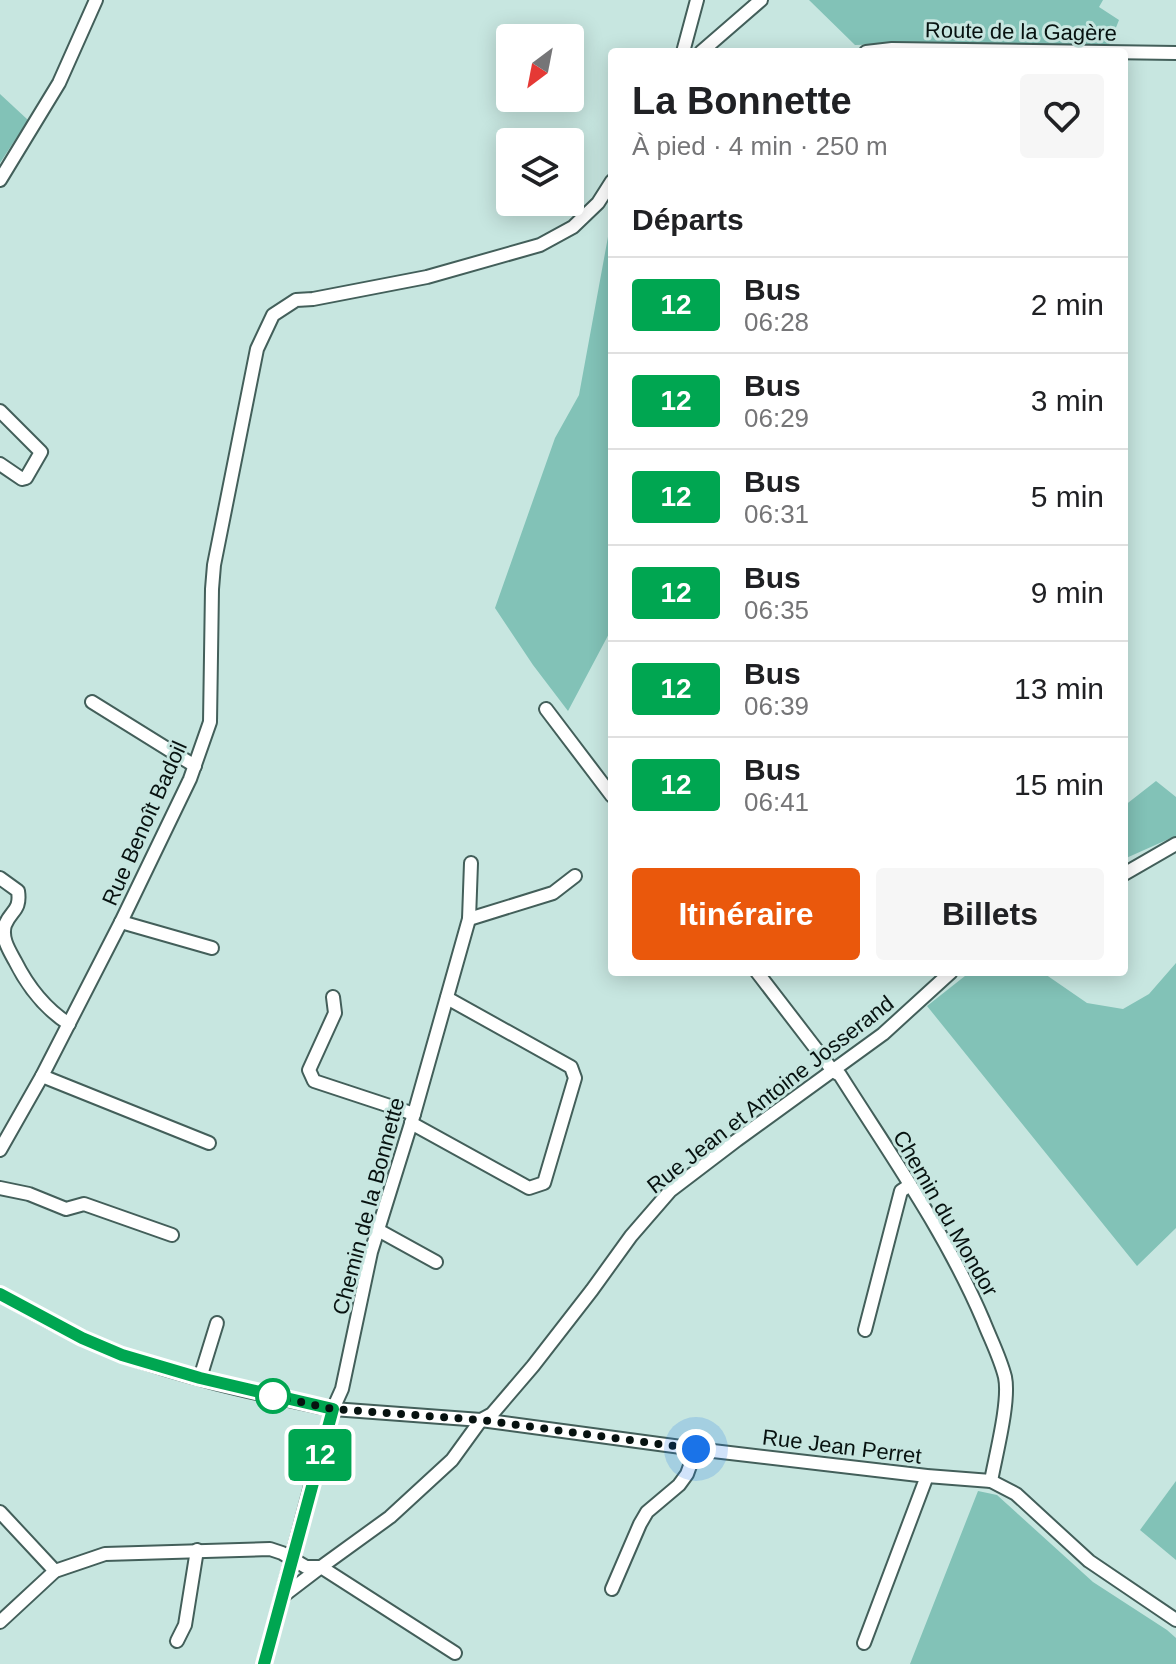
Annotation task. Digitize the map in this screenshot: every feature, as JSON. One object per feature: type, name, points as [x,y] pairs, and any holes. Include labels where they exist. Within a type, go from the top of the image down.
[{"type":"street","points":[[0,180],[59,83],[96,0]]},
{"type":"street","points":[[684,48],[697,0]]},
{"type":"street","points":[[706,48],[761,0]]},
{"type":"street","name":"Route de la Gagère","points":[[1128,52],[1176,53]]},
{"type":"street","name":"Rue Benoît Badoil","points":[[0,1150],[42,1076],[121,922],[184,792],[210,722],[214,565],[257,349],[273,315],[296,300],[427,277],[540,245],[573,227],[598,203],[608,187]]},
{"type":"street","points":[[0,411],[41,452],[26,478],[22,479],[0,464]]},
{"type":"street","points":[[92,702],[195,766]]},
{"type":"street","points":[[546,709],[608,791]]},
{"type":"street","points":[[1128,872],[1176,844]]},
{"type":"street","name":"Chemin de la Bonnette","points":[[292,1559],[333,1409],[342,1389],[371,1252],[469,919],[471,863]]},
{"type":"street","points":[[469,919],[553,893],[575,876]]},
{"type":"street","points":[[0,878],[18,891],[20,902],[5,926],[4,942],[28,986],[43,1004],[69,1024]]},
{"type":"street","points":[[121,922],[212,948]]},
{"type":"street","name":"Chemin du Mondor","points":[[760,976],[833,1071],[840,1075],[966,1280],[1005,1379],[1005,1402],[991,1481]]},
{"type":"street","name":"Rue Jean et Antoine Josserand","points":[[283,1596],[390,1517],[452,1460],[481,1420],[492,1414],[533,1366],[631,1236],[670,1191],[883,1034],[947,976]]},
{"type":"street","points":[[333,997],[335,1013],[309,1070],[314,1081],[412,1118],[529,1188],[544,1183],[575,1078],[571,1067],[447,998]]},
{"type":"street","points":[[42,1076],[209,1143]]},
{"type":"street","points":[[865,1330],[901,1191],[910,1185]]},
{"type":"street","points":[[0,1188],[29,1194],[66,1209],[84,1204],[172,1235]]},
{"type":"street","points":[[378,1230],[436,1262]]},
{"type":"street","name":"Rue Jean Perret","points":[[0,1294],[82,1338],[122,1355],[200,1378],[333,1409],[481,1420],[696,1449],[991,1481],[1016,1494],[1089,1561],[1176,1620]]},
{"type":"street","points":[[200,1378],[217,1323]]},
{"type":"street","points":[[612,1589],[647,1512],[679,1485],[687,1474],[696,1449]]},
{"type":"street","points":[[864,1643],[927,1476]]},
{"type":"street","points":[[0,1512],[55,1571]]},
{"type":"street","points":[[0,1622],[55,1571],[105,1554],[270,1549],[306,1567],[321,1567],[455,1653]]},
{"type":"street","points":[[177,1641],[185,1625],[197,1550]]},
{"type":"street","points":[[264,1664],[292,1559]]},
{"type":"green space","points":[[809,0],[1103,0],[1099,7],[1119,20],[1109,45],[855,45]]},
{"type":"green space","points":[[0,94],[28,120],[0,163]]},
{"type":"green space","points":[[608,237],[608,636],[568,711],[495,608],[555,438],[579,395]]},
{"type":"green space","points":[[1156,781],[1176,797],[1176,842],[1171,838],[1128,857],[1128,803]]},
{"type":"green space","points":[[1176,963],[1176,1228],[1137,1266],[927,1006],[965,976],[1048,976],[1087,1003],[1123,1009],[1149,994]]},
{"type":"green space","points":[[1176,1481],[1176,1560],[1140,1530]]},
{"type":"green space","points":[[978,1491],[997,1495],[1093,1582],[1167,1630],[1176,1638],[1176,1664],[910,1664]]},
{"type":"bus line","name":"12","points":[[0,1294],[82,1338],[122,1355],[200,1378],[333,1409],[264,1664]]},
{"type":"route","points":[[273,1396],[333,1409],[481,1420],[696,1449]]}]
